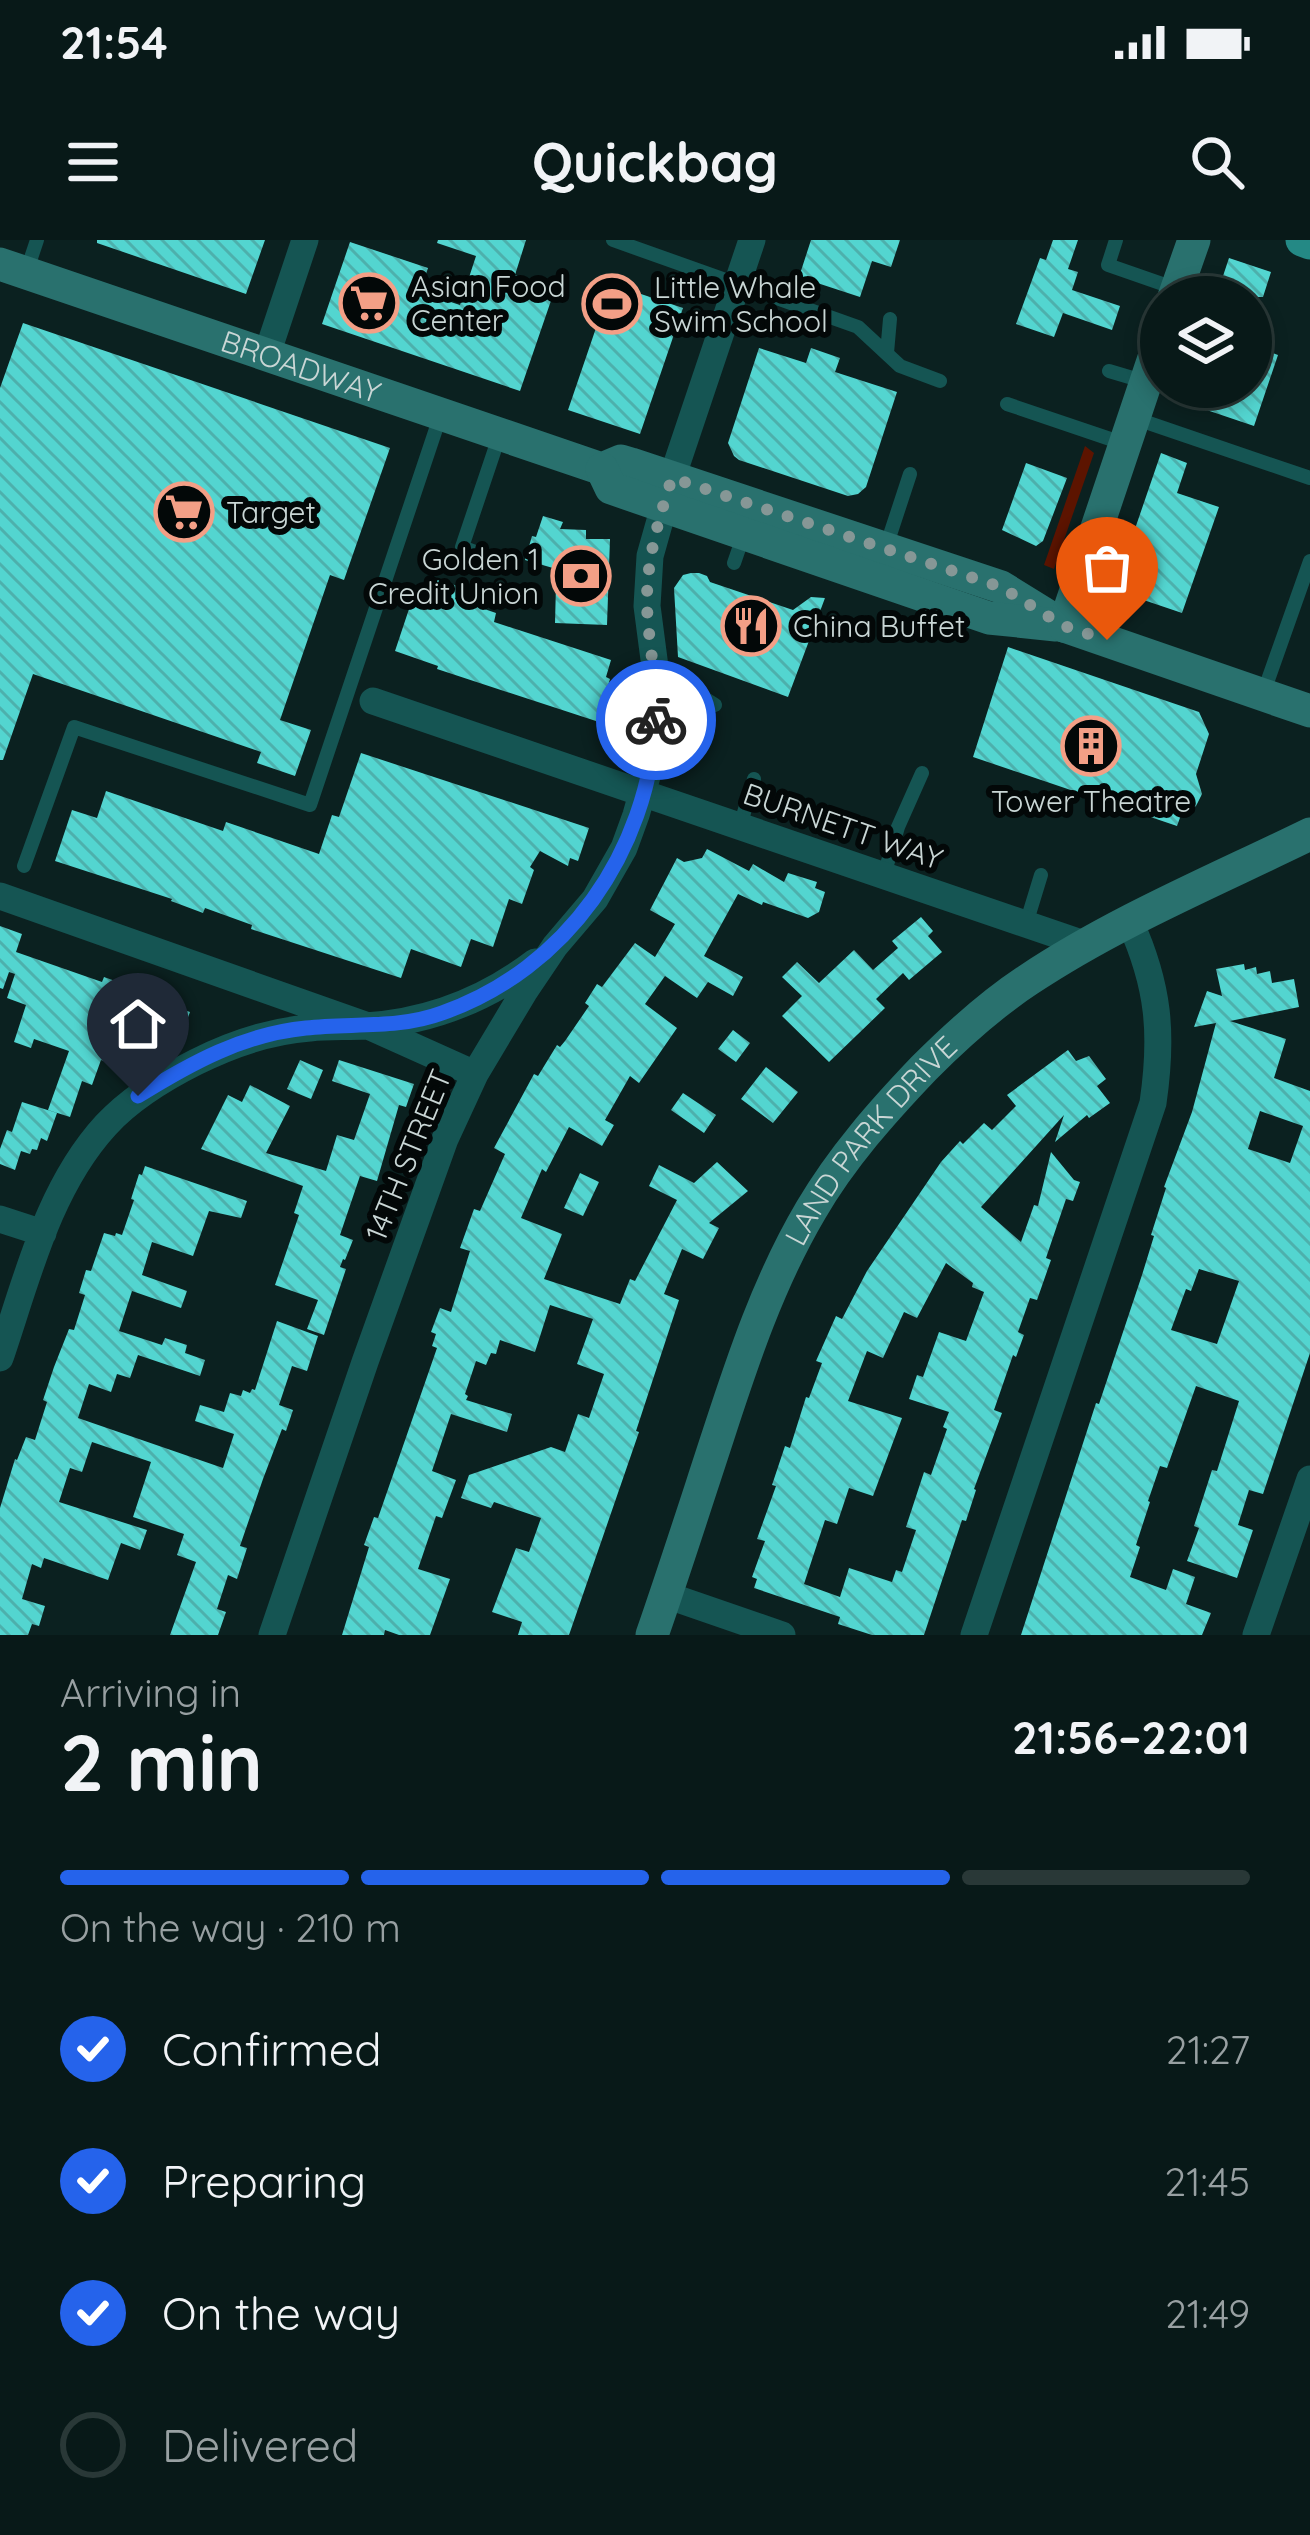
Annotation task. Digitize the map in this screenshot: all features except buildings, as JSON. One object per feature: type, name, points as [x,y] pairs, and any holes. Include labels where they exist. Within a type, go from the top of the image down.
[{"type":"main road","points":[[1182,276],[1194,240]]},
{"type":"main road","name":"BROADWAY","points":[[8,270],[602,469],[620,461],[668,492],[739,549],[989,618],[1064,626],[1310,710]]},
{"type":"main road","points":[[1064,626],[1140,399]]},
{"type":"main road","name":"BROADWAY","points":[[668,492],[886,548],[1001,587],[1064,626]]},
{"type":"main road","name":"LAND PARK DRIVE","points":[[652,1635],[760,1315],[813,1206],[855,1145],[976,1018],[1028,980],[1130,922],[1310,834]]},
{"type":"street","points":[[267,354],[305,240]]},
{"type":"street","name":"14TH STREET","points":[[272,1635],[437,1161],[475,1074],[555,946],[595,899],[624,848],[643,793],[655,738],[655,667],[647,606],[654,534],[752,240]]},
{"type":"street","name":"BURNETT WAY","points":[[373,701],[1087,945]]},
{"type":"street","points":[[0,896],[368,1026],[475,1074]]},
{"type":"street","points":[[974,1635],[1153,1103],[1159,1048],[1156,990],[1130,922]]},
{"type":"street","points":[[0,1358],[43,1233],[80,1159],[106,1125],[138,1096],[220,1050],[265,1034],[368,1026],[440,1014],[514,978],[555,946]]},
{"type":"street","points":[[0,1219],[43,1233]]},
{"type":"street","points":[[1256,1635],[1310,1479]]},
{"type":"street","points":[[666,1595],[782,1635]]},
{"type":"lane","points":[[8,270],[38,240]]},
{"type":"lane","points":[[613,240],[858,327],[900,366],[940,381]]},
{"type":"lane","points":[[1116,240],[1108,265],[1140,278]]},
{"type":"lane","points":[[887,353],[890,319]]},
{"type":"lane","points":[[1109,370],[1140,380]]},
{"type":"lane","points":[[1007,404],[1310,478]]},
{"type":"lane","points":[[24,866],[74,727],[310,806],[441,414]]},
{"type":"lane","points":[[500,434],[462,548],[513,566]]},
{"type":"lane","points":[[886,548],[910,474]]},
{"type":"lane","points":[[1263,694],[1310,561]]},
{"type":"lane","points":[[655,667],[715,705]]},
{"type":"lane","points":[[884,875],[898,827],[922,773]]},
{"type":"lane","points":[[740,826],[754,779]]},
{"type":"lane","points":[[1026,925],[1041,874]]},
{"type":"shaded area","points":[[1085,446],[1094,453],[1054,569],[1044,565]]},
{"type":"way so far","points":[[656,720],[648,572],[672,478],[1001,587],[1064,626],[1107,640]]},
{"type":"place","name":"Asian Food Center","points":[[369,303]]},
{"type":"place","name":"Little Whale Swim School","points":[[612,304]]},
{"type":"place","name":"Target","points":[[184,512]]},
{"type":"place","name":"Golden 1 Credit Union","points":[[581,576]]},
{"type":"place","name":"China Buffet","points":[[751,626]]},
{"type":"place","name":"Tower Theatre","points":[[1091,746]]},
{"type":"route","points":[[138,1096],[220,1050],[265,1034],[368,1026],[440,1014],[514,978],[555,946],[595,899],[624,848],[650,769],[656,720]]}]
